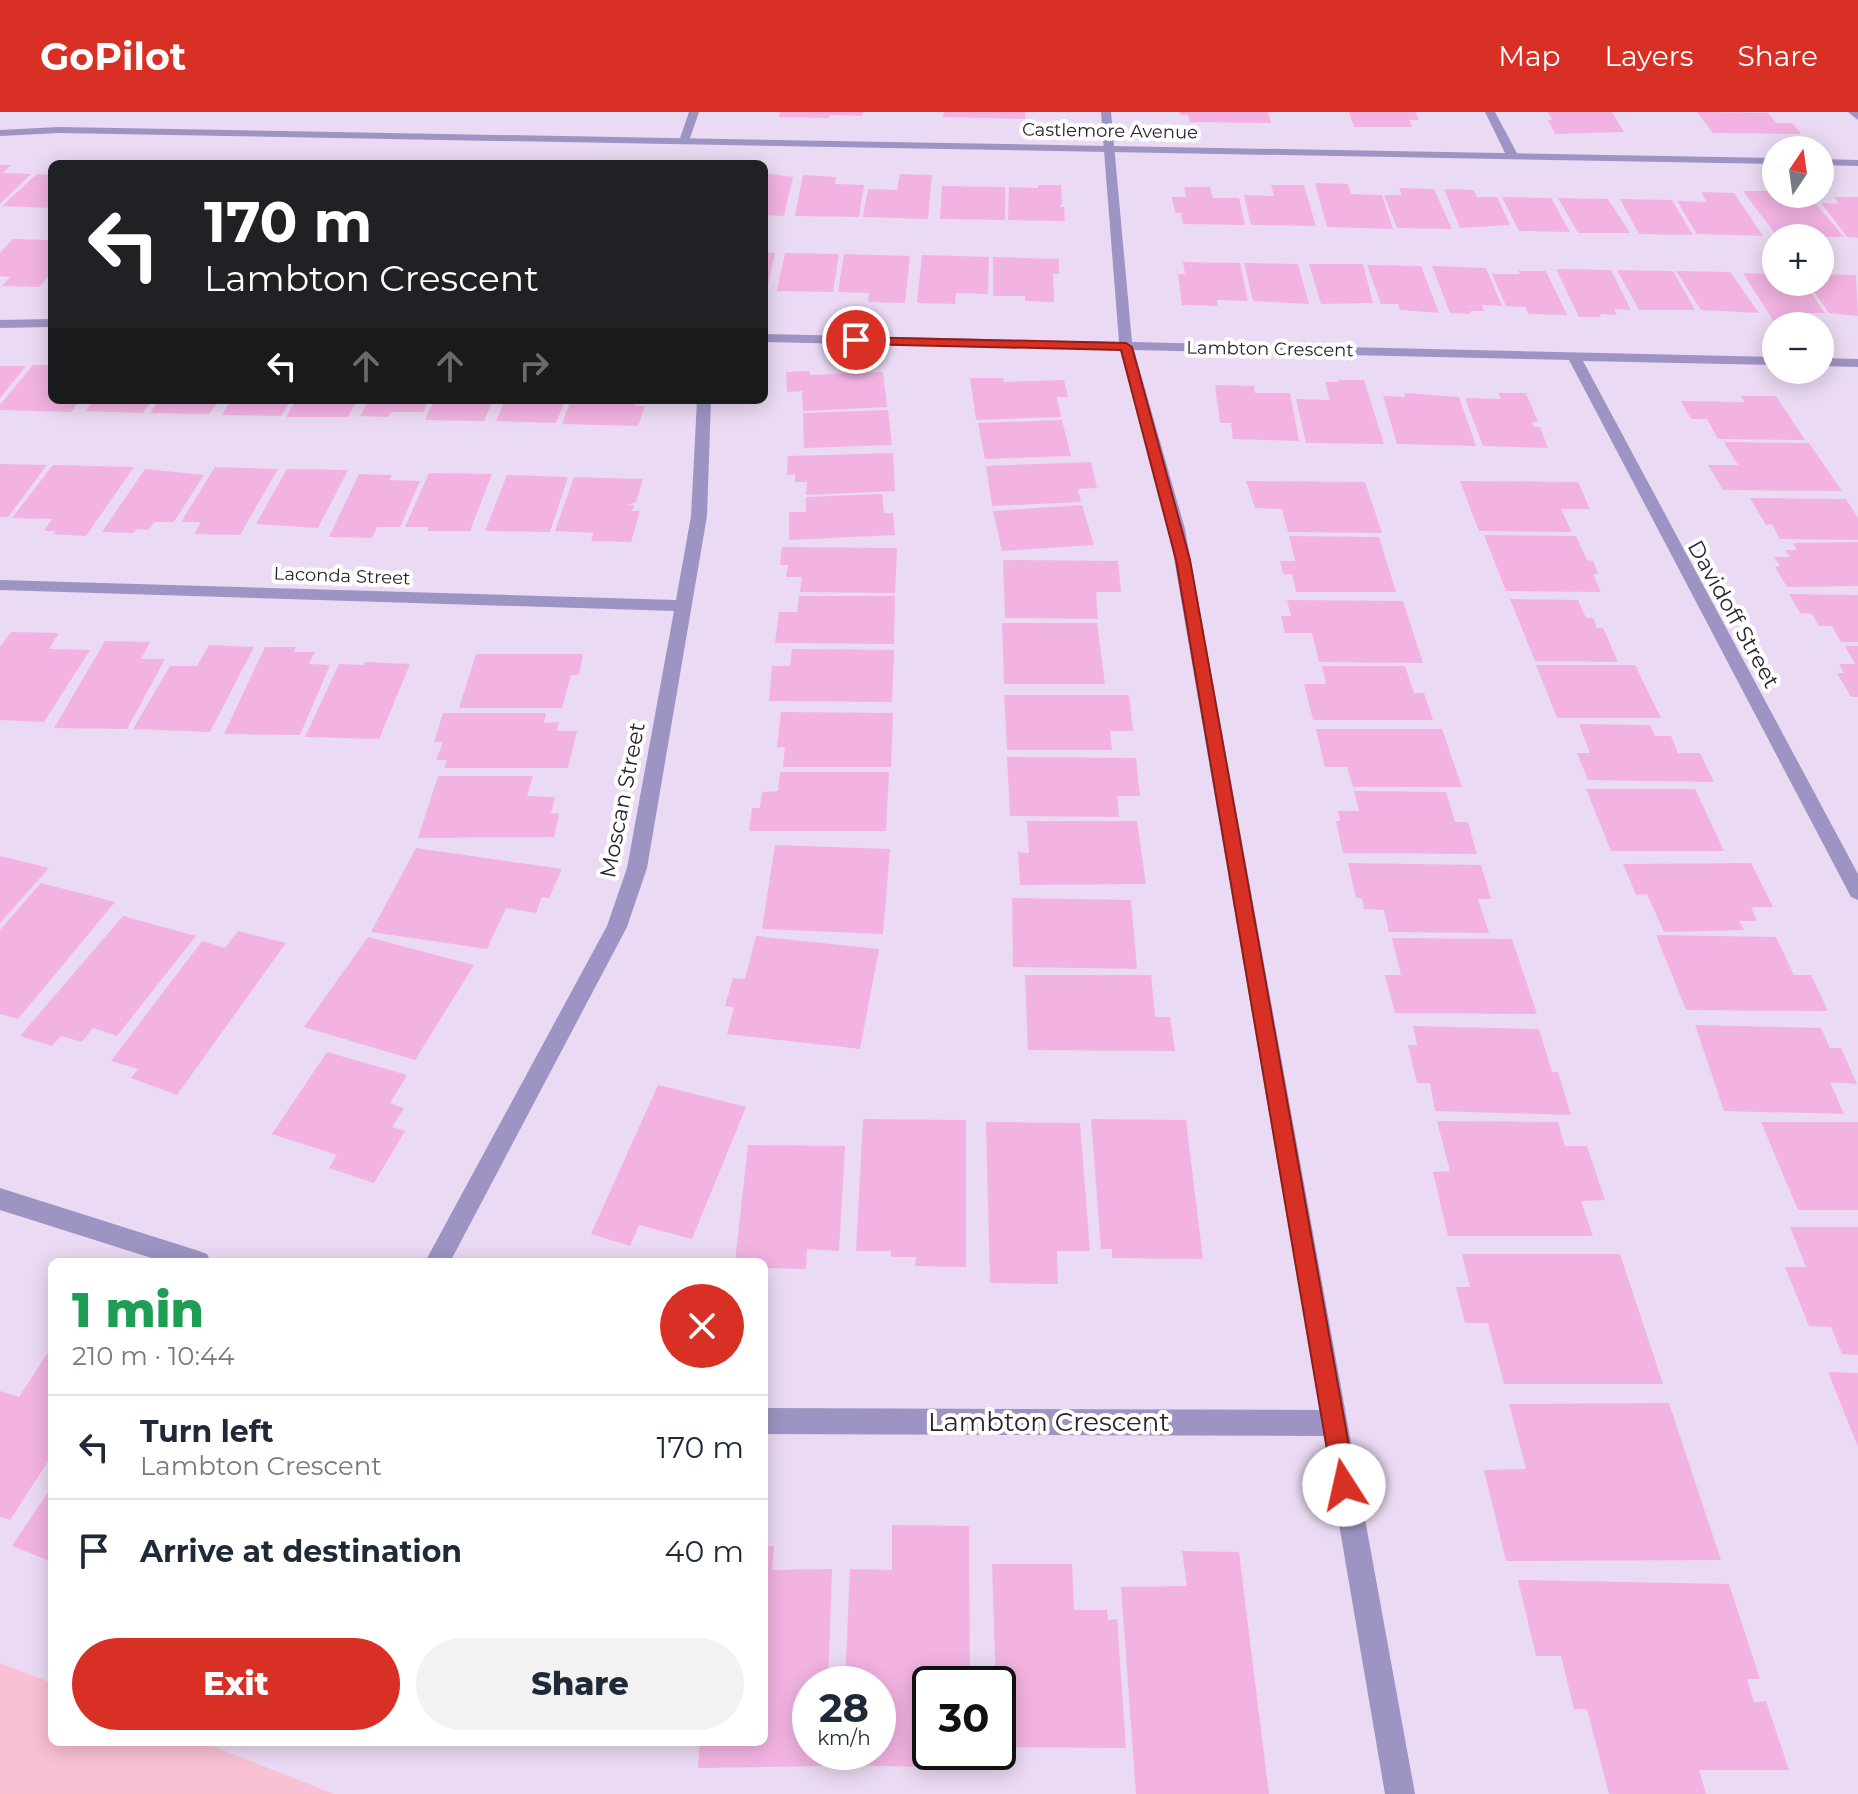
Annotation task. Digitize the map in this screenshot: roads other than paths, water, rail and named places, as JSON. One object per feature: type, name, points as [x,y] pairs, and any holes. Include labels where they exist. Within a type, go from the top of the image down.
[{"type":"street","points":[[684,141],[694,112]]},
{"type":"street","points":[[1106,112],[1126,347],[1177,529],[1400,1794]]},
{"type":"street","points":[[1490,112],[1513,157]]},
{"type":"street","points":[[1853,112],[1858,117]]},
{"type":"street","name":"Castlemore Avenue","points":[[0,122],[59,130]]},
{"type":"street","name":"Castlemore Avenue","points":[[0,133],[59,130],[1762,161]]},
{"type":"street","points":[[1834,162],[1858,163]]},
{"type":"street","points":[[0,324],[48,323]]},
{"type":"street","name":"Lambton Crescent","points":[[768,338],[1762,361]]},
{"type":"street","name":"Davidoff Street","points":[[1574,357],[1858,892]]},
{"type":"street","points":[[1834,362],[1858,363]]},
{"type":"street","name":"Moscan Street","points":[[439,1258],[617,927],[637,868],[699,516],[704,404]]},
{"type":"street","name":"Laconda Street","points":[[0,585],[683,606]]},
{"type":"street","points":[[0,1199],[186,1258]]},
{"type":"street","name":"Lambton Crescent","points":[[768,1421],[1333,1423]]}]
